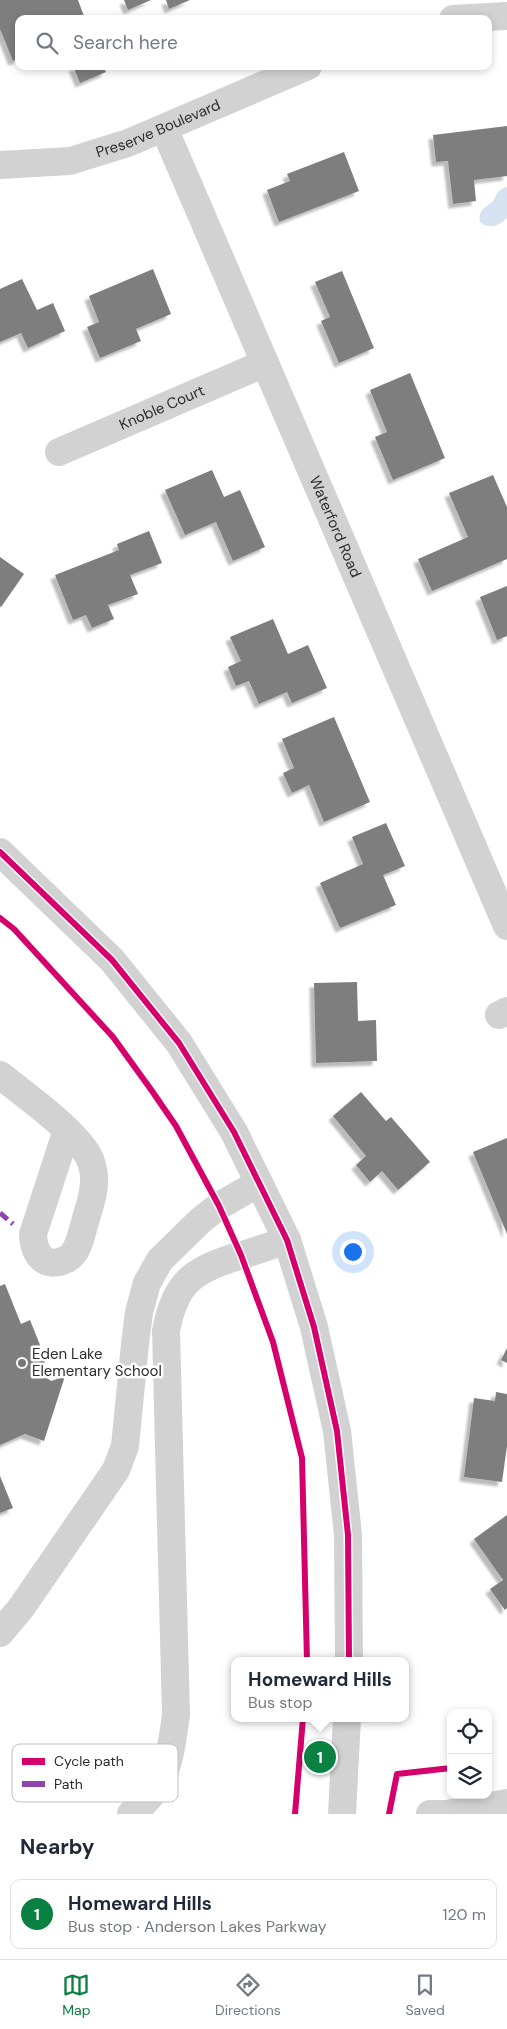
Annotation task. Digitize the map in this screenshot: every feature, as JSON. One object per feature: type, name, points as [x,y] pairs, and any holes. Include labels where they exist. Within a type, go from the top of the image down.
[{"type":"street","points":[[492,17],[507,16]]},
{"type":"street","name":"Preserve Boulevard","points":[[0,165],[70,160],[128,143],[299,70]]},
{"type":"street","name":"Waterford Road","points":[[164,128],[507,926]]},
{"type":"street","name":"Knoble Court","points":[[59,452],[265,363]]},
{"type":"street","points":[[0,852],[112,960],[178,1044],[234,1132],[287,1240],[314,1327],[337,1431],[348,1535],[349,1657]]},
{"type":"street","points":[[0,1075],[67,1130]]},
{"type":"street","points":[[0,1632],[21,1608],[116,1470],[125,1446],[139,1312],[146,1283],[160,1260],[179,1240],[218,1206],[259,1183]]},
{"type":"street","points":[[172,1744],[176,1715],[166,1331],[170,1311],[178,1293],[189,1279],[202,1269],[287,1240]]},
{"type":"street","points":[[342,1814],[346,1722]]},
{"type":"street","points":[[132,1814],[144,1802]]},
{"type":"street","points":[[430,1814],[446,1814],[507,1803]]},
{"type":"water","points":[[507,187],[507,218],[494,226],[487,226],[480,222],[482,211],[493,201],[500,190]]},
{"type":"building","points":[[0,0],[78,0],[84,15],[15,15],[15,60],[13,61],[0,29]]},
{"type":"building","points":[[124,0],[151,0],[128,10]]},
{"type":"building","points":[[166,0],[190,0],[169,9]]},
{"type":"building","points":[[75,70],[105,70],[106,72],[80,83]]},
{"type":"building","points":[[507,126],[507,176],[474,180],[476,201],[453,204],[448,161],[436,162],[433,135]]},
{"type":"building","points":[[344,152],[359,191],[279,222],[267,190],[290,181],[287,174]]},
{"type":"building","points":[[153,269],[171,314],[136,329],[141,341],[100,358],[87,327],[99,322],[89,296]]},
{"type":"building","points":[[342,271],[374,348],[339,363],[321,321],[330,317],[315,282]]},
{"type":"building","points":[[22,279],[37,310],[53,303],[65,331],[28,348],[21,333],[0,342],[0,289]]},
{"type":"building","points":[[410,373],[445,458],[393,480],[375,437],[387,432],[370,390]]},
{"type":"building","points":[[212,470],[224,497],[240,490],[265,547],[233,561],[216,522],[185,535],[165,490]]},
{"type":"building","points":[[493,475],[507,507],[507,559],[432,591],[418,559],[468,537],[449,493]]},
{"type":"building","points":[[149,531],[162,563],[130,575],[138,594],[108,605],[114,619],[92,628],[86,615],[73,620],[55,575],[119,550],[117,544]]},
{"type":"building","points":[[0,557],[24,574],[1,607],[0,606]]},
{"type":"building","points":[[507,586],[507,636],[497,640],[480,597]]},
{"type":"building","points":[[273,619],[288,654],[308,645],[327,688],[292,703],[287,692],[259,704],[249,681],[236,686],[228,667],[241,661],[230,637]]},
{"type":"building","points":[[334,717],[370,802],[324,822],[309,785],[292,793],[283,773],[294,768],[282,739]]},
{"type":"building","points":[[386,823],[405,866],[383,875],[396,905],[340,928],[320,883],[363,864],[352,837]]},
{"type":"building","points":[[357,982],[358,1021],[376,1020],[377,1061],[316,1063],[314,983]]},
{"type":"building","points":[[361,1092],[386,1121],[391,1117],[430,1162],[398,1190],[382,1171],[370,1182],[356,1165],[366,1156],[333,1116]]},
{"type":"building","points":[[507,1138],[507,1234],[473,1152]]},
{"type":"building","name":"Eden Lake Elementary School","points":[[5,1284],[21,1324],[30,1320],[46,1360],[43,1365],[43,1375],[51,1381],[60,1378],[63,1372],[66,1373],[44,1441],[25,1434],[0,1445],[0,1286]]},
{"type":"building","points":[[507,1348],[507,1363],[501,1360]]},
{"type":"building","points":[[496,1392],[507,1394],[507,1446],[502,1482],[464,1477],[474,1398],[495,1401]]},
{"type":"building","points":[[0,1476],[13,1508],[0,1513]]},
{"type":"building","points":[[507,1515],[507,1608],[505,1610],[490,1589],[503,1580],[474,1539]]},
{"type":"marked path","points":[[0,1213],[13,1224]]},
{"type":"cycle path","points":[[0,852],[112,960],[179,1043],[234,1132],[287,1240],[314,1327],[337,1431],[348,1535],[349,1657]]},
{"type":"cycle path","points":[[0,918],[14,929],[113,1037],[152,1091],[176,1126],[219,1206],[241,1255],[273,1342],[302,1458],[307,1657]]},
{"type":"cycle path","points":[[295,1814],[303,1722]]},
{"type":"cycle path","points":[[389,1814],[397,1774],[447,1768]]},
{"type":"place","name":"Eden Lake Elementary School","points":[[22,1363]]},
{"type":"place","name":"Homeward Hills","points":[[320,1757]]}]
